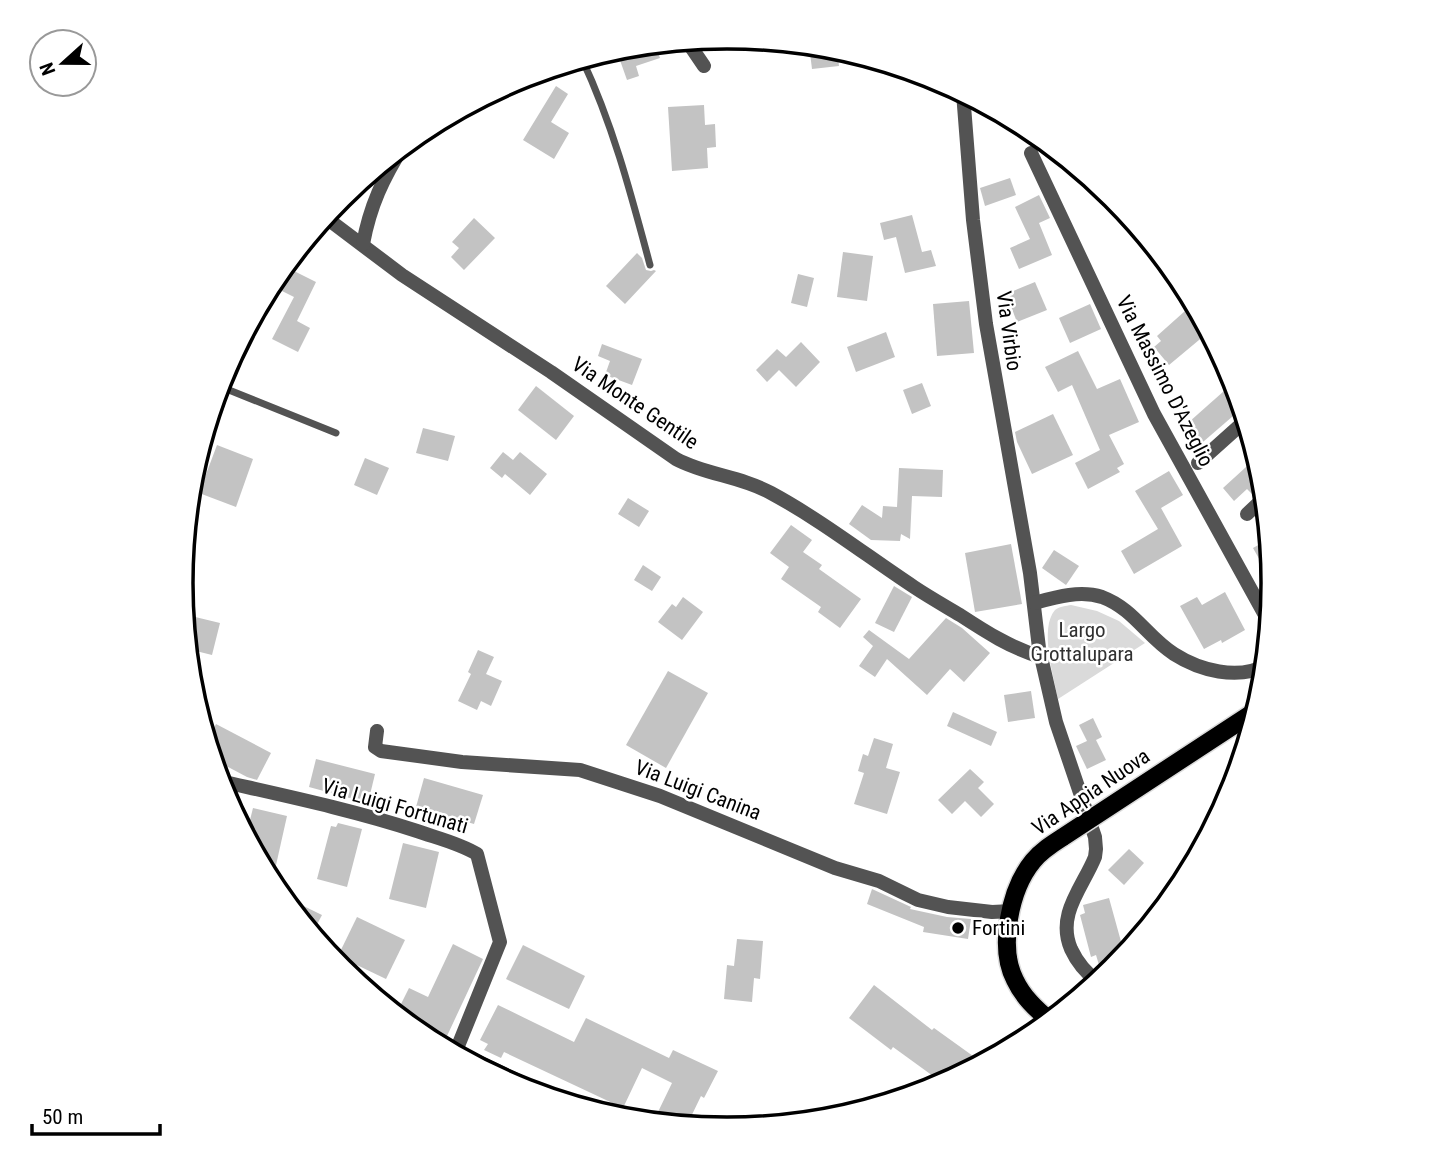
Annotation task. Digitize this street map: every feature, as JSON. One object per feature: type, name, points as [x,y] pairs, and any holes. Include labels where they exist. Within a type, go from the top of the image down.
[{"type":"main road","name":"Via Appia Nuova","points":[[1043,1014],[1025,997],[1011,972],[1007,951],[1012,911],[1019,884],[1026,871],[1044,850],[1063,836],[1244,719]]},
{"type":"street","points":[[693,50],[704,66]]},
{"type":"street","name":"Via Virbio","points":[[964,104],[973,220],[986,324],[1034,603]]},
{"type":"street","name":"Via Massimo D'Azeglio","points":[[1031,153],[1154,414],[1261,607]]},
{"type":"street","points":[[363,244],[369,215],[389,170]]},
{"type":"street","name":"Via Monte Gentile","points":[[333,223],[402,275],[551,372],[676,459],[697,468],[737,478],[770,492],[974,624],[1015,648],[1041,657]]},
{"type":"street","points":[[1198,463],[1238,427]]},
{"type":"street","points":[[1247,514],[1256,506]]},
{"type":"street","points":[[1090,975],[1075,956],[1066,928],[1067,915],[1073,900],[1095,857],[1094,832],[1056,722],[1041,657],[1034,603],[1079,593],[1101,597],[1121,606],[1172,653],[1195,664],[1237,673],[1254,670]]},
{"type":"street","name":"Via Luigi Canina","points":[[377,731],[375,747],[381,751],[462,762],[580,770],[660,796],[835,868],[879,881],[918,900],[992,912],[1012,911]]},
{"type":"street","name":"Via Luigi Fortunati","points":[[233,784],[395,824],[467,847],[477,854],[500,942],[459,1044]]},
{"type":"lane","points":[[586,68],[618,148],[650,265]]},
{"type":"lane","points":[[230,390],[336,433]]},
{"type":"green space","name":"Largo Grottalupara","points":[[1071,605],[1097,611],[1119,621],[1145,643],[1058,699],[1049,653],[1048,629],[1055,610]]},
{"type":"building","points":[[659,54],[660,58],[636,66],[639,76],[627,80],[620,60]]},
{"type":"building","points":[[810,56],[838,61],[839,66],[812,69]]},
{"type":"building","points":[[556,86],[568,94],[551,122],[569,133],[554,159],[523,140]]},
{"type":"building","points":[[704,105],[705,125],[715,124],[716,147],[707,148],[708,168],[672,171],[668,107]]},
{"type":"building","points":[[1010,178],[1016,195],[985,206],[980,188]]},
{"type":"building","points":[[1039,195],[1050,218],[1039,223],[1052,255],[1019,269],[1010,248],[1030,239],[1015,207]]},
{"type":"building","points":[[912,215],[922,252],[931,250],[936,266],[905,273],[896,237],[884,240],[880,223]]},
{"type":"building","points":[[474,218],[495,238],[464,270],[451,257],[459,248],[452,242]]},
{"type":"building","points":[[843,252],[873,256],[867,301],[837,297]]},
{"type":"building","points":[[637,253],[646,270],[656,271],[625,304],[606,286]]},
{"type":"building","points":[[294,271],[316,282],[297,321],[310,328],[298,352],[272,339],[294,297],[280,290]]},
{"type":"building","points":[[798,274],[814,278],[807,307],[791,303]]},
{"type":"building","points":[[1035,282],[1047,310],[1017,322],[1006,294]]},
{"type":"building","points":[[969,301],[974,353],[937,356],[933,304]]},
{"type":"building","points":[[1090,304],[1101,329],[1070,343],[1059,318]]},
{"type":"building","points":[[1185,311],[1201,338],[1169,365],[1154,347],[1161,341],[1157,336]]},
{"type":"building","points":[[886,332],[895,357],[856,372],[847,347]]},
{"type":"building","points":[[801,342],[820,362],[796,387],[779,370],[767,382],[756,370],[777,349],[786,357]]},
{"type":"building","points":[[602,344],[642,359],[632,385],[605,375],[610,361],[598,356]]},
{"type":"building","points":[[1078,351],[1097,389],[1120,379],[1139,422],[1109,435],[1124,464],[1117,468],[1120,472],[1088,489],[1075,463],[1100,450],[1072,385],[1058,392],[1045,367]]},
{"type":"building","points":[[922,383],[931,406],[912,414],[903,390]]},
{"type":"building","points":[[536,386],[574,416],[556,440],[518,410]]},
{"type":"building","points":[[1224,391],[1227,394],[1234,415],[1196,448],[1180,430]]},
{"type":"building","points":[[1053,414],[1073,455],[1032,474],[1015,432]]},
{"type":"building","points":[[423,428],[455,436],[448,461],[416,453]]},
{"type":"building","points":[[217,445],[253,459],[236,507],[201,494]]},
{"type":"building","points":[[503,452],[513,460],[520,452],[547,474],[530,495],[505,474],[502,478],[490,468]]},
{"type":"building","points":[[365,458],[389,468],[377,495],[354,485]]},
{"type":"building","points":[[1248,465],[1252,494],[1247,489],[1234,501],[1223,488]]},
{"type":"building","points":[[899,468],[943,470],[942,497],[912,496],[910,539],[901,534],[900,541],[871,540],[849,524],[862,505],[882,518],[883,506],[897,507]]},
{"type":"building","points":[[1169,471],[1183,495],[1161,508],[1182,546],[1134,574],[1121,551],[1158,529],[1135,491]]},
{"type":"building","points":[[628,498],[649,511],[639,527],[618,514]]},
{"type":"building","points":[[791,525],[812,540],[803,552],[822,565],[819,569],[861,599],[840,628],[818,612],[821,607],[781,579],[789,567],[770,553]]},
{"type":"building","points":[[1011,544],[1022,604],[975,612],[965,553]]},
{"type":"building","points":[[1260,544],[1261,562],[1253,548]]},
{"type":"building","points":[[1054,550],[1079,566],[1066,585],[1042,568]]},
{"type":"building","points":[[643,565],[661,577],[652,591],[634,580]]},
{"type":"building","points":[[894,586],[912,597],[894,632],[875,623]]},
{"type":"building","points":[[1225,592],[1245,630],[1222,643],[1221,640],[1204,649],[1180,606],[1197,597],[1202,605]]},
{"type":"building","points":[[683,597],[703,612],[682,640],[658,622],[672,604],[676,607]]},
{"type":"building","points":[[195,617],[220,623],[212,655],[198,651]]},
{"type":"building","points":[[946,618],[962,628],[990,653],[964,682],[950,669],[927,695],[887,659],[875,677],[859,666],[873,646],[863,637],[869,630],[909,659]]},
{"type":"building","points":[[478,650],[494,657],[486,674],[502,681],[491,706],[481,701],[477,710],[458,701],[471,674],[468,672]]},
{"type":"building","points":[[668,671],[708,693],[666,768],[626,745]]},
{"type":"building","points":[[1031,691],[1035,718],[1008,722],[1004,695]]},
{"type":"building","points":[[953,712],[997,732],[991,746],[947,726]]},
{"type":"building","points":[[1093,718],[1102,737],[1096,740],[1106,760],[1087,769],[1076,746],[1087,741],[1079,725]]},
{"type":"building","points":[[216,724],[271,753],[257,780],[226,766],[214,728]]},
{"type":"building","points":[[874,738],[893,744],[886,768],[900,772],[887,814],[854,804],[864,773],[858,771],[863,754],[868,756]]},
{"type":"building","points":[[316,759],[375,774],[368,803],[309,787]]},
{"type":"building","points":[[970,769],[984,782],[978,788],[994,804],[981,817],[965,801],[952,814],[938,800]]},
{"type":"building","points":[[424,778],[483,795],[474,824],[416,807]]},
{"type":"building","points":[[253,808],[287,816],[275,867],[265,850],[250,821]]},
{"type":"building","points":[[338,823],[362,829],[347,887],[317,879],[331,826],[336,827]]},
{"type":"building","points":[[403,843],[439,852],[426,908],[389,899]]},
{"type":"building","points":[[1129,849],[1144,863],[1124,885],[1108,870]]},
{"type":"building","points":[[872,889],[911,907],[910,909],[971,919],[968,939],[923,932],[924,927],[867,904]]},
{"type":"building","points":[[1109,898],[1121,943],[1099,965],[1096,955],[1091,957],[1080,915],[1085,913],[1083,905]]},
{"type":"building","points":[[302,905],[322,915],[317,924]]},
{"type":"building","points":[[357,917],[405,940],[386,979],[352,963],[341,951]]},
{"type":"building","points":[[737,939],[763,941],[760,979],[754,978],[752,1002],[724,999],[727,965],[734,966]]},
{"type":"building","points":[[453,944],[483,959],[447,1036],[400,1006],[409,988],[428,997]]},
{"type":"building","points":[[523,945],[585,976],[569,1009],[506,979]]},
{"type":"building","points":[[874,985],[932,1030],[934,1028],[973,1056],[933,1076],[893,1047],[891,1050],[849,1018]]},
{"type":"building","points":[[498,1005],[574,1042],[586,1018],[669,1058],[673,1050],[718,1071],[691,1116],[658,1112],[672,1083],[642,1068],[623,1107],[504,1052],[501,1058],[484,1050],[488,1044],[480,1040]]},
{"type":"place","name":"Fortini","points":[[958,928]]}]
